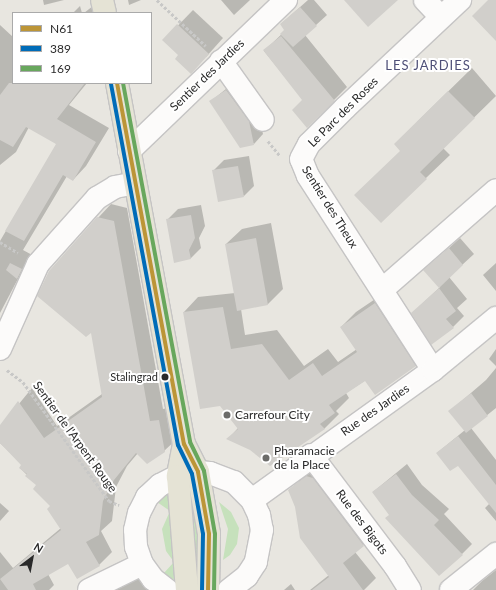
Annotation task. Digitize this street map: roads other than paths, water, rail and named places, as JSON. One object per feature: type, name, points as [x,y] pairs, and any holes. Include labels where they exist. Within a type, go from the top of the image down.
[{"type":"main road","points":[[102,0],[105,12]]},
{"type":"main road","points":[[117,84],[184,444],[188,474],[187,590]]},
{"type":"main road","points":[[188,474],[209,534],[208,590]]},
{"type":"street","name":"Sentier des Jardies","points":[[129,151],[286,0]]},
{"type":"street","points":[[425,0],[441,17]]},
{"type":"street","name":"Le Parc des Roses","points":[[301,159],[309,144],[345,108],[460,0]]},
{"type":"street","points":[[221,61],[263,120]]},
{"type":"street","name":"Sentier des Theux","points":[[301,159],[308,176],[383,289],[433,370]]},
{"type":"street","points":[[0,349],[38,264],[97,198],[115,187],[135,183]]},
{"type":"street","points":[[383,289],[496,190]]},
{"type":"street","name":"Rue des Jardies","points":[[252,500],[311,455],[433,370],[496,318]]},
{"type":"street","name":"Rue des Bigots","points":[[311,455],[395,566],[410,590]]},
{"type":"street","points":[[167,590],[153,579],[142,564],[136,542],[139,513],[147,497],[160,485],[188,474],[223,476],[234,482],[252,500],[262,530],[261,547],[247,576],[229,590]]},
{"type":"street","points":[[451,590],[496,554]]},
{"type":"street","points":[[90,590],[142,564]]},
{"type":"place","name":"Stalingrad","points":[[165,377]]},
{"type":"place","name":"Carrefour City","points":[[227,415]]},
{"type":"place","name":"Pharamacie de la Place","points":[[266,458]]},
{"type":"district","name":"LES JARDIES","points":[[428,65]]}]
